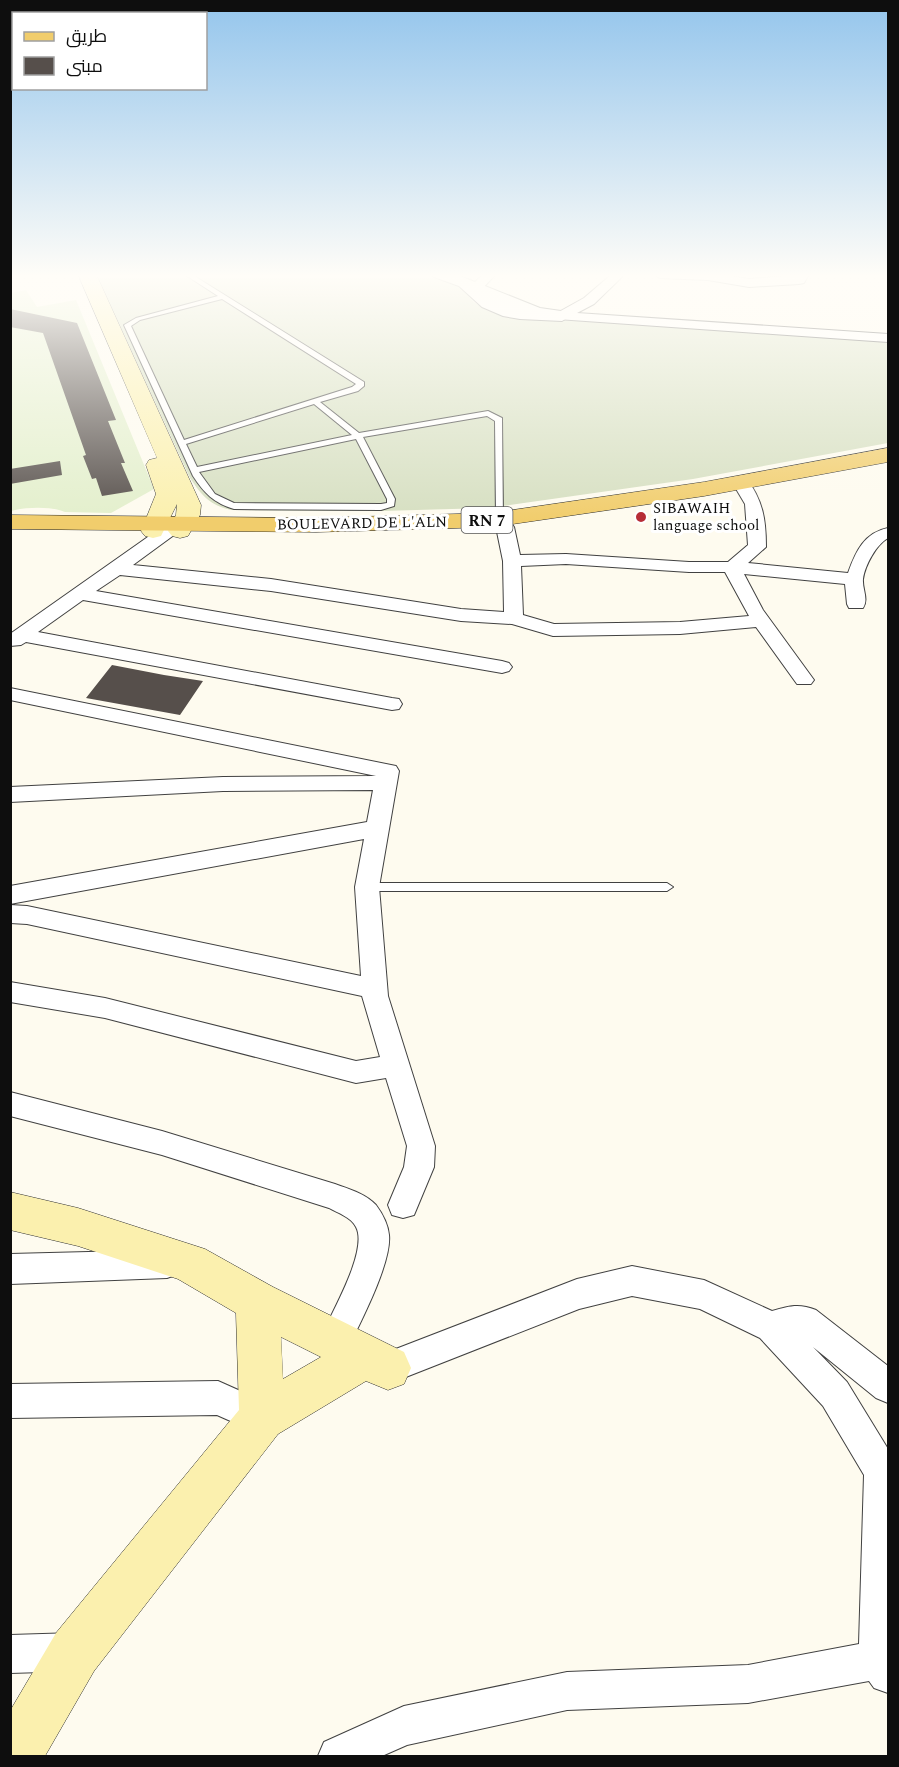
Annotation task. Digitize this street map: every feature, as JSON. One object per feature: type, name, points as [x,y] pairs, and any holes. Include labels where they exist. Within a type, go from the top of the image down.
[{"type":"main road","points":[[109,356],[168,494],[165,506],[171,524]]},
{"type":"main road","points":[[115,356],[171,524]]},
{"type":"main road","name":"BOULEVARD DE L'ALN","points":[[10,530],[171,524],[327,532],[585,518],[888,455]]},
{"type":"main road","name":"BOULEVARD DE L'ALN","points":[[743,486],[888,464]]},
{"type":"main road","name":"BOULEVARD DE L'ALN","points":[[171,524],[211,516],[249,524],[502,523]]},
{"type":"main road","name":"BOULEVARD DE L'ALN","points":[[10,522],[78,526]]},
{"type":"main road","points":[[10,1211],[78,1227],[190,1263],[258,1302],[363,1355]]},
{"type":"main road","points":[[258,1302],[261,1418]]},
{"type":"main road","points":[[15,1756],[75,1652],[261,1418],[363,1355]]},
{"type":"street","points":[[732,567],[757,546],[757,510],[743,486]]},
{"type":"street","points":[[502,523],[512,561],[514,618]]},
{"type":"street","points":[[16,639],[78,594],[119,568],[171,524]]},
{"type":"street","points":[[856,604],[854,579],[870,543],[881,534],[888,533]]},
{"type":"street","points":[[512,561],[566,558],[689,567],[732,567],[854,579]]},
{"type":"street","points":[[732,567],[735,578],[762,621],[788,654],[804,680]]},
{"type":"street","points":[[119,568],[271,585],[461,615],[514,618],[553,630],[680,628],[762,621]]},
{"type":"street","points":[[78,594],[502,667]]},
{"type":"street","points":[[16,639],[392,704]]},
{"type":"street","points":[[10,694],[388,771],[367,887],[375,996],[421,1146],[419,1167],[403,1205]]},
{"type":"street","points":[[10,795],[223,784],[386,783]]},
{"type":"street","points":[[10,895],[379,828]]},
{"type":"street","points":[[10,914],[38,917],[375,988]]},
{"type":"street","points":[[10,992],[105,1008],[356,1072],[397,1065]]},
{"type":"street","points":[[10,1104],[162,1143],[335,1197],[357,1208],[372,1227],[374,1253],[363,1355],[477,1335],[577,1294],[632,1281],[704,1295],[771,1327],[835,1394],[882,1472],[883,1667],[748,1684],[567,1691],[404,1726],[338,1756]]},
{"type":"street","points":[[10,1269],[190,1263]]},
{"type":"street","points":[[771,1327],[795,1320],[805,1321],[888,1386]]},
{"type":"street","points":[[10,1401],[218,1398],[261,1418]]},
{"type":"street","points":[[10,1654],[75,1652]]},
{"type":"lane","points":[[141,356],[195,470],[209,495],[220,503],[234,506],[381,507],[389,505],[391,500],[358,436],[314,401]]},
{"type":"lane","points":[[182,443],[355,389],[361,384],[317,356]]},
{"type":"lane","points":[[195,470],[358,436],[488,413],[499,420],[502,523]]},
{"type":"lane","points":[[367,887],[668,887]]},
{"type":"green space","points":[[11,356],[99,356],[154,489],[111,513],[65,512],[38,508],[11,511]]},
{"type":"green space","points":[[134,356],[888,356],[888,443],[693,479],[488,508],[381,511],[231,510],[207,499],[190,478]]},
{"type":"building","points":[[51,356],[90,356],[116,420],[108,421],[125,463],[121,463],[133,491],[102,496],[96,478],[92,479],[83,456],[86,455]]},
{"type":"building","points":[[60,461],[62,475],[10,484],[10,469]]},
{"type":"building","points":[[112,665],[203,681],[180,715],[86,698]]},
{"type":"place","name":"SIBAWAIH language school","points":[[641,517]]}]
